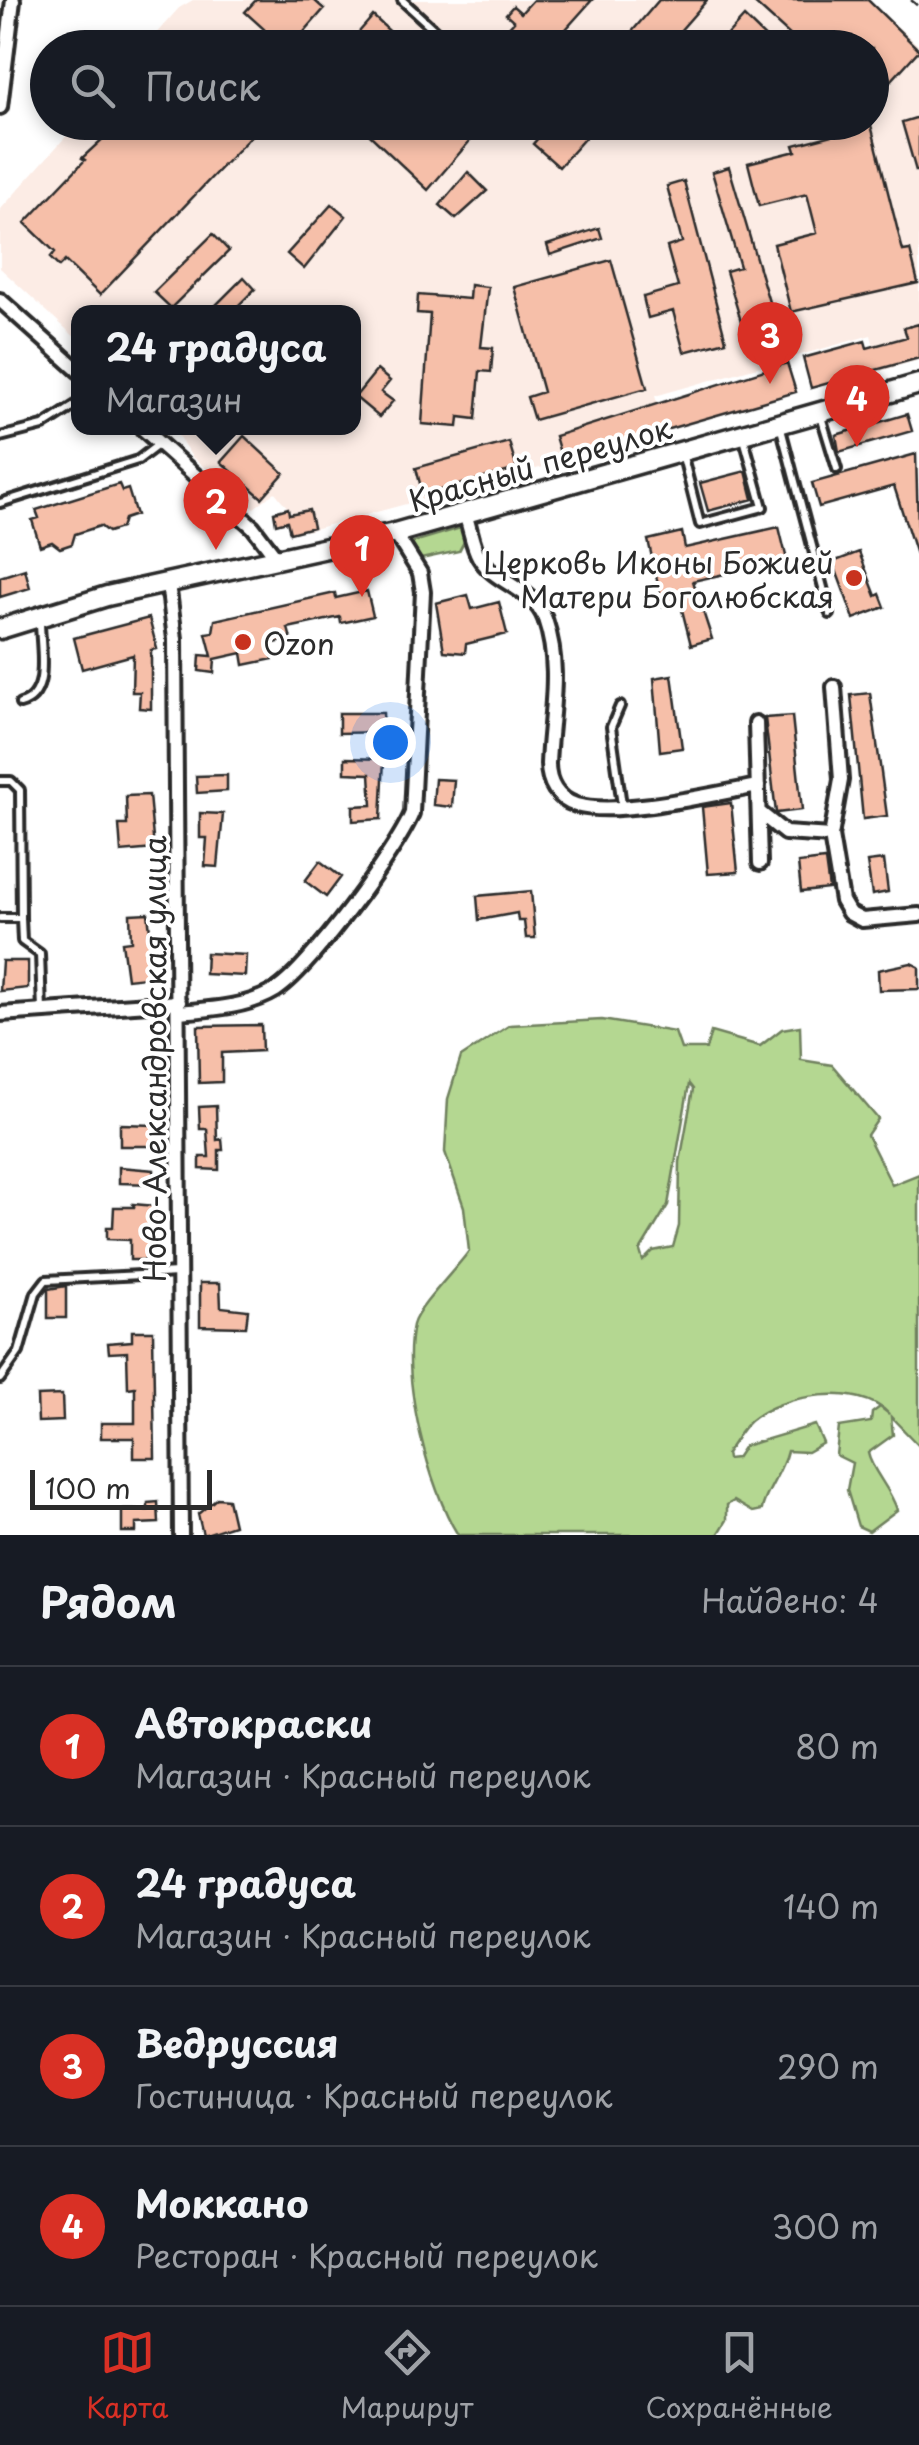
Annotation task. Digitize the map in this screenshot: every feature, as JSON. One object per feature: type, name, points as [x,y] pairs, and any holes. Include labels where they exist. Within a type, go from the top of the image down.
[{"type":"main road","name":"Красный переулок","points":[[0,629],[168,583],[395,533],[917,387]]},
{"type":"street","points":[[0,107],[13,0]]},
{"type":"street","points":[[0,300],[71,365]]},
{"type":"street","points":[[150,435],[253,527],[278,560]]},
{"type":"street","points":[[465,514],[480,559],[533,598],[544,616],[555,680],[550,783],[574,804],[622,805],[758,786]]},
{"type":"street","points":[[0,1014],[222,1008],[278,988],[331,932],[404,834],[412,813],[423,592],[420,573],[395,533]]},
{"type":"street","name":"Ново-Александровская улица","points":[[168,583],[175,639],[180,1535]]},
{"type":"street","points":[[834,687],[841,780],[831,836],[842,901],[849,913],[862,920],[919,915]]},
{"type":"street","points":[[756,724],[760,863]]},
{"type":"street","points":[[759,812],[784,833],[831,836]]},
{"type":"lane","points":[[402,0],[434,30]]},
{"type":"lane","points":[[0,437],[43,426],[71,408]]},
{"type":"lane","points":[[820,412],[836,469]]},
{"type":"lane","points":[[780,424],[830,614]]},
{"type":"lane","points":[[681,452],[700,524],[763,507],[742,434]]},
{"type":"lane","points":[[0,503],[138,460],[160,443]]},
{"type":"lane","points":[[20,704],[31,701],[41,688],[40,616]]},
{"type":"lane","points":[[620,706],[610,727],[622,805]]},
{"type":"lane","points":[[0,781],[10,782],[20,790],[22,941],[40,954],[42,1012]]},
{"type":"lane","points":[[0,918],[20,918]]},
{"type":"lane","points":[[0,1378],[19,1352],[36,1292],[46,1280],[179,1273]]},
{"type":"path","points":[[912,0],[919,7]]},
{"type":"shaded area","points":[[193,0],[868,0],[919,46],[919,360],[880,371],[871,335],[655,396],[666,434],[306,531],[275,492],[254,508],[192,457],[178,435],[361,435],[361,305],[71,305],[71,334],[0,268],[0,210],[63,140],[889,140],[889,30],[159,30],[179,8]]},
{"type":"green space","points":[[464,527],[468,534],[459,551],[416,560],[410,543]]},
{"type":"green space","points":[[602,1020],[675,1032],[681,1049],[706,1049],[711,1032],[760,1046],[782,1029],[800,1026],[801,1060],[832,1065],[878,1119],[867,1135],[892,1185],[919,1174],[919,1446],[891,1417],[893,1435],[868,1453],[897,1510],[869,1531],[858,1526],[847,1490],[852,1463],[836,1455],[839,1427],[871,1422],[872,1413],[880,1407],[859,1398],[820,1395],[781,1404],[750,1421],[741,1432],[726,1453],[727,1459],[736,1458],[744,1446],[815,1425],[823,1443],[807,1452],[787,1451],[762,1510],[753,1512],[734,1501],[727,1505],[727,1520],[718,1535],[458,1535],[437,1491],[420,1433],[410,1348],[416,1318],[469,1251],[464,1207],[445,1152],[448,1099],[461,1057],[510,1025]],"holes":[[[689,1084],[693,1089],[680,1162],[679,1226],[673,1247],[653,1251],[643,1261],[640,1251],[668,1205]]]},
{"type":"building","points":[[256,0],[314,0],[324,9],[306,30],[263,30],[245,12]]},
{"type":"building","points":[[533,0],[592,0],[565,30],[506,30],[514,21],[506,14],[513,6],[521,13]]},
{"type":"building","points":[[659,0],[707,0],[681,30],[633,30]]},
{"type":"building","points":[[751,0],[868,0],[919,50],[889,83],[889,30],[784,30]]},
{"type":"building","points":[[373,16],[388,30],[361,30]]},
{"type":"building","points":[[744,17],[757,30],[732,30]]},
{"type":"building","points":[[919,117],[919,171],[916,171],[902,122]]},
{"type":"building","points":[[102,140],[247,140],[100,295],[65,261],[59,267],[50,258],[55,252],[25,223],[85,160],[82,158]]},
{"type":"building","points":[[375,140],[471,140],[428,190]]},
{"type":"building","points":[[536,140],[583,140],[559,167],[533,144]]},
{"type":"building","points":[[813,140],[875,140],[903,251],[910,250],[918,283],[791,312],[774,244],[817,233],[807,194],[759,206],[748,163],[796,151],[794,145]]},
{"type":"building","points":[[729,167],[774,319],[743,328],[726,271],[740,267],[712,172]]},
{"type":"building","points":[[468,172],[487,191],[456,219],[440,205]]},
{"type":"building","points":[[684,181],[726,341],[684,352],[673,311],[648,318],[643,297],[678,287],[667,247],[682,242],[667,186]]},
{"type":"building","points":[[332,204],[346,216],[304,269],[287,254]]},
{"type":"building","points":[[599,228],[602,238],[550,255],[547,245]]},
{"type":"building","points":[[213,234],[229,251],[174,305],[168,305],[154,292]]},
{"type":"building","points":[[611,260],[647,388],[534,420],[527,397],[543,392],[514,287]]},
{"type":"building","points":[[244,277],[255,289],[239,305],[216,305]]},
{"type":"building","points":[[470,285],[488,287],[481,347],[493,348],[491,372],[480,371],[476,419],[459,417],[458,427],[422,424],[430,314],[417,313],[418,295],[469,299]]},
{"type":"building","points":[[919,324],[919,358],[811,388],[803,358],[865,341],[867,348],[907,337],[904,328]]},
{"type":"building","points":[[787,363],[796,392],[562,460],[555,436]]},
{"type":"building","points":[[377,370],[390,381],[381,392],[393,401],[379,417],[361,402],[361,390]]},
{"type":"building","points":[[907,414],[912,431],[839,452],[836,435]]},
{"type":"building","points":[[244,436],[284,473],[262,498],[221,462]]},
{"type":"building","points":[[509,442],[517,469],[423,495],[416,468]]},
{"type":"building","points":[[916,454],[919,564],[894,486],[819,507],[812,483]]},
{"type":"building","points":[[746,471],[753,499],[708,511],[700,483]]},
{"type":"building","points":[[119,484],[122,491],[128,489],[136,515],[124,519],[121,528],[108,532],[100,526],[75,534],[72,544],[60,548],[52,542],[40,546],[32,520],[39,518],[36,510]]},
{"type":"building","points":[[288,508],[289,514],[309,510],[313,527],[290,533],[287,521],[276,524],[274,512]]},
{"type":"building","points":[[779,527],[787,560],[693,581],[712,639],[691,645],[680,602],[663,606],[648,540],[682,532],[685,548]]},
{"type":"building","name":"Церковь Иконы Божией Матери Боголюбская","points":[[859,552],[876,596],[880,594],[885,607],[854,619],[833,562]]},
{"type":"building","points":[[25,569],[30,588],[0,597],[0,577]]},
{"type":"building","points":[[367,591],[373,616],[341,623],[340,617],[288,628],[291,639],[270,644],[273,659],[244,665],[242,653],[215,659],[214,673],[199,671],[200,655],[212,656],[206,633],[213,632],[215,620],[335,593],[336,598]]},
{"type":"building","points":[[468,595],[472,609],[499,602],[507,634],[466,644],[465,653],[444,651],[436,603]]},
{"type":"building","points":[[149,618],[157,649],[151,650],[151,709],[139,708],[140,692],[132,692],[133,655],[82,669],[74,638]]},
{"type":"building","points":[[672,675],[682,748],[660,751],[654,678]]},
{"type":"building","points":[[870,693],[887,816],[863,819],[851,695]]},
{"type":"building","points":[[339,713],[383,713],[384,732],[339,733]]},
{"type":"building","points":[[792,716],[802,810],[776,813],[765,718]]},
{"type":"building","points":[[345,758],[384,759],[381,819],[353,821],[353,806],[372,805],[370,774],[345,773]]},
{"type":"building","points":[[227,775],[227,791],[197,793],[196,776]]},
{"type":"building","points":[[435,779],[454,780],[452,807],[433,805]]},
{"type":"building","points":[[149,795],[154,849],[121,852],[119,825],[127,825],[126,796]]},
{"type":"building","points":[[731,803],[738,872],[708,874],[702,807]]},
{"type":"building","points":[[200,813],[223,814],[218,867],[205,866],[207,838],[200,838]]},
{"type":"building","points":[[825,860],[829,889],[801,892],[798,863]]},
{"type":"building","points":[[884,860],[888,892],[872,895],[867,862]]},
{"type":"building","points":[[320,861],[341,877],[326,897],[305,881]]},
{"type":"building","points":[[531,891],[535,938],[526,938],[524,921],[518,921],[517,913],[479,920],[477,896]]},
{"type":"building","points":[[148,913],[155,976],[127,979],[122,942],[131,941],[130,914]]},
{"type":"building","points":[[206,953],[246,955],[245,976],[205,974]]},
{"type":"building","points":[[2,961],[28,961],[28,988],[0,991]]},
{"type":"building","points":[[911,963],[919,967],[919,989],[879,990],[878,970]]},
{"type":"building","points":[[261,1025],[262,1051],[222,1053],[222,1082],[199,1083],[198,1026]]},
{"type":"building","points":[[216,1106],[217,1140],[222,1139],[223,1150],[219,1150],[219,1170],[200,1169],[200,1157],[209,1157],[207,1129],[200,1129],[199,1107]]},
{"type":"building","points":[[120,1124],[155,1125],[154,1146],[120,1146]]},
{"type":"building","points":[[119,1167],[154,1170],[155,1184],[119,1183]]},
{"type":"building","points":[[133,1204],[155,1206],[153,1260],[130,1260],[130,1240],[107,1239],[107,1227],[113,1227],[114,1207],[134,1207]]},
{"type":"building","points":[[200,1283],[220,1283],[221,1307],[248,1310],[246,1327],[200,1326]]},
{"type":"building","points":[[66,1286],[66,1318],[48,1318],[48,1289]]},
{"type":"building","points":[[132,1331],[153,1331],[155,1458],[134,1458],[134,1438],[101,1438],[101,1423],[135,1423],[135,1387],[128,1388],[127,1352],[109,1353],[108,1343],[132,1341]]},
{"type":"building","points":[[62,1395],[63,1421],[38,1422],[37,1396]]},
{"type":"building","points":[[217,1498],[228,1499],[234,1525],[203,1535],[198,1514]]},
{"type":"building","points":[[158,1502],[159,1523],[136,1524],[136,1532],[122,1532],[122,1510],[148,1510],[148,1503]]},
{"type":"place","name":"Ведруссия","points":[[770,384]]},
{"type":"place","name":"Моккано","points":[[857,447]]},
{"type":"place","name":"24 градуса","points":[[216,550]]},
{"type":"place","name":"Церковь Иконы Божией Матери Боголюбская","points":[[854,578]]},
{"type":"place","name":"Автокраски","points":[[362,597]]},
{"type":"place","name":"Ozon","points":[[243,642]]}]
